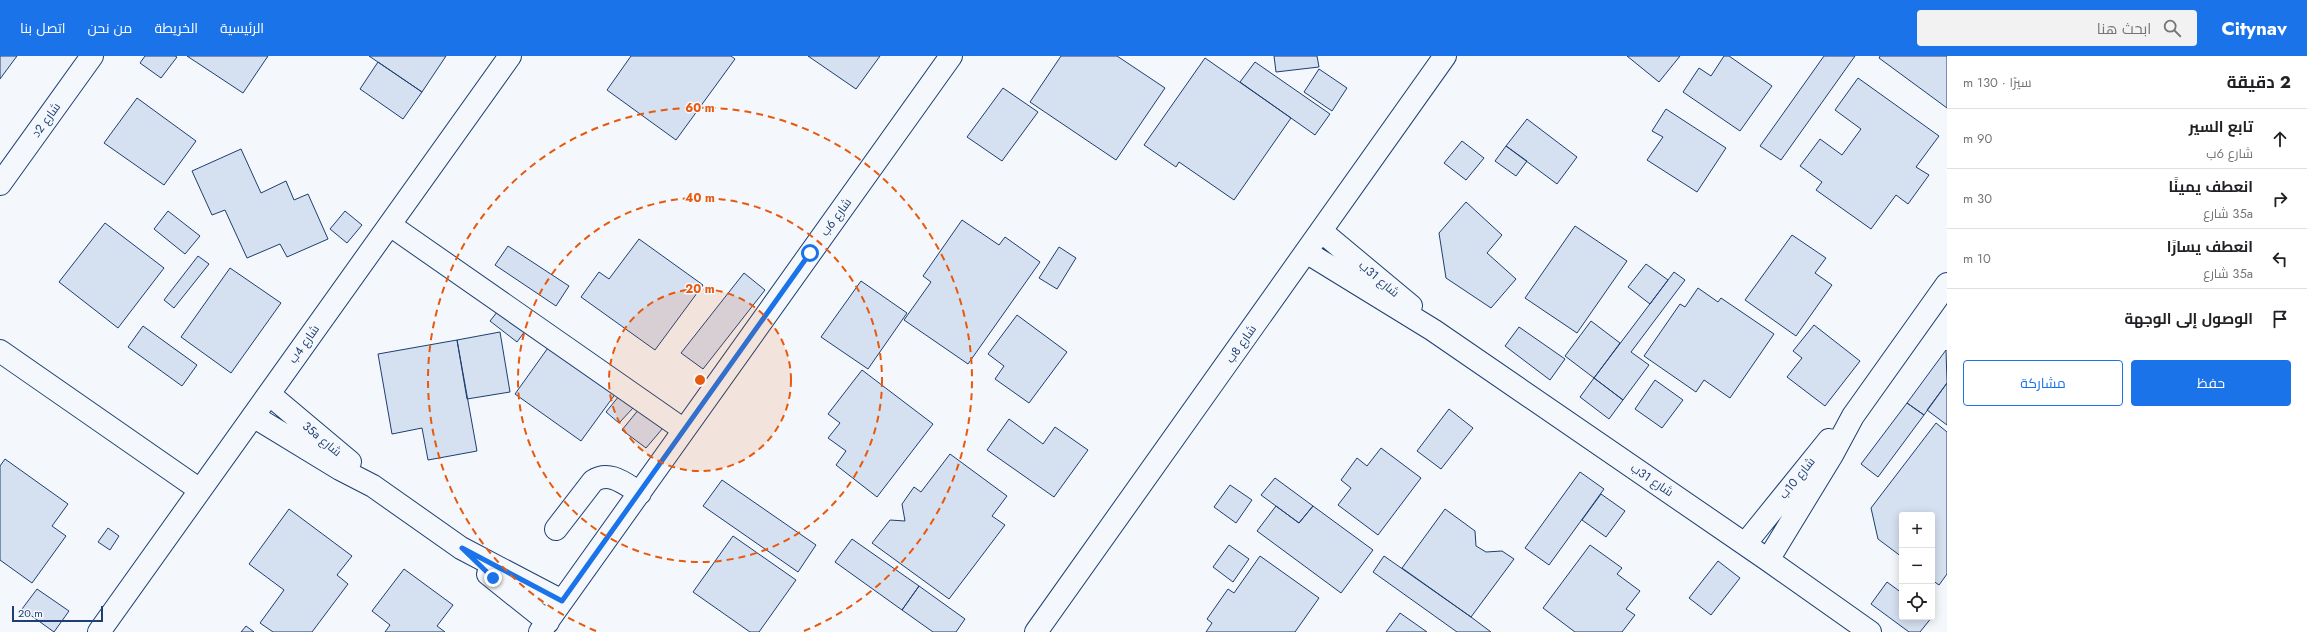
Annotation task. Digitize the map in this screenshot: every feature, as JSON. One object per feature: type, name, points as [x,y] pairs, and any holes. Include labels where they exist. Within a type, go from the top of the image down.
[{"type":"street","name":"شارع 2د","points":[[0,184],[92,56]]},
{"type":"street","name":"شارع 4ب","points":[[99,632],[510,56]]},
{"type":"street","name":"شارع 6ب","points":[[544,627],[951,56]]},
{"type":"street","name":"شارع 8ب","points":[[1036,632],[1445,56]]},
{"type":"street","points":[[390,225],[684,430]]},
{"type":"street","name":"شارع 31ب","points":[[1321,231],[1403,299],[1433,330]]},
{"type":"street","name":"شارع 31ب","points":[[1306,252],[1433,330],[1745,544],[1870,632]]},
{"type":"street","name":"شارع 10ب","points":[[1768,560],[1832,455],[1853,416],[1947,284]]},
{"type":"street","points":[[0,351],[200,490]]},
{"type":"street","name":"35a شارع","points":[[269,394],[356,467],[373,486]]},
{"type":"street","name":"35a شارع","points":[[253,416],[340,469],[373,486],[462,548],[562,601]]},
{"type":"street","name":"شارع 10ب","points":[[1745,544],[1822,447],[1853,416]]},
{"type":"street","points":[[556,529],[598,478],[603,476],[615,478],[640,493]]},
{"type":"street","name":"35a شارع","points":[[462,548],[544,627]]},
{"type":"building","points":[[0,56],[17,56],[0,79]]},
{"type":"building","points":[[145,56],[177,57],[161,78],[140,63]]},
{"type":"building","points":[[187,56],[268,56],[243,93]]},
{"type":"building","points":[[369,56],[446,56],[422,92]]},
{"type":"building","points":[[631,56],[731,56],[735,59],[676,140],[607,90]]},
{"type":"building","points":[[808,56],[880,56],[856,89]]},
{"type":"building","points":[[1061,56],[1117,56],[1165,88],[1116,160],[1030,102]]},
{"type":"building","points":[[1274,56],[1317,56],[1319,67],[1276,72]]},
{"type":"building","points":[[1627,56],[1680,56],[1659,82]]},
{"type":"building","points":[[1724,56],[1729,56],[1772,86],[1740,131],[1683,92],[1699,68],[1711,76]]},
{"type":"building","points":[[1824,56],[1855,56],[1781,160],[1760,146]]},
{"type":"building","points":[[1880,56],[1947,56],[1947,108],[1879,58]]},
{"type":"building","points":[[1205,58],[1291,118],[1234,200],[1179,162],[1176,167],[1144,145]]},
{"type":"building","points":[[378,62],[422,92],[403,119],[360,89]]},
{"type":"building","points":[[1255,62],[1330,114],[1315,135],[1240,82]]},
{"type":"building","points":[[1319,69],[1347,88],[1332,111],[1304,92]]},
{"type":"building","points":[[1858,78],[1939,136],[1916,167],[1929,175],[1908,204],[1896,195],[1871,229],[1816,190],[1822,182],[1800,166],[1820,139],[1842,155],[1861,129],[1835,110]]},
{"type":"building","points":[[1003,88],[1038,112],[1002,161],[967,137]]},
{"type":"building","points":[[137,98],[196,141],[164,185],[104,143]]},
{"type":"building","points":[[1666,109],[1726,148],[1697,192],[1647,160],[1663,137],[1652,131]]},
{"type":"building","points":[[1527,119],[1577,157],[1557,184],[1506,146]]},
{"type":"building","points":[[1462,141],[1484,158],[1466,180],[1444,163]]},
{"type":"building","points":[[1506,146],[1527,161],[1516,176],[1495,161]]},
{"type":"building","points":[[241,149],[261,193],[286,181],[294,200],[308,194],[328,239],[287,257],[280,244],[247,258],[225,210],[212,215],[192,171]]},
{"type":"building","points":[[1466,202],[1502,235],[1487,253],[1516,279],[1491,308],[1446,278],[1439,233]]},
{"type":"building","points":[[168,211],[200,236],[185,254],[154,229]]},
{"type":"building","points":[[345,211],[362,225],[347,243],[330,229]]},
{"type":"building","points":[[962,220],[999,245],[1005,237],[1040,262],[968,364],[904,320],[931,282],[923,276]]},
{"type":"building","points":[[105,223],[164,268],[118,328],[59,282]]},
{"type":"building","points":[[1575,226],[1627,261],[1577,333],[1525,298]]},
{"type":"building","points":[[1792,235],[1826,258],[1815,273],[1832,285],[1796,336],[1745,300]]},
{"type":"building","points":[[639,239],[703,285],[655,350],[581,297],[599,272],[609,279]]},
{"type":"building","points":[[508,246],[569,286],[556,306],[495,265]]},
{"type":"building","points":[[1059,247],[1076,258],[1057,289],[1039,278]]},
{"type":"building","points":[[198,256],[209,264],[174,308],[164,300]]},
{"type":"building","points":[[1646,264],[1668,280],[1650,304],[1628,287]]},
{"type":"building","points":[[230,268],[281,303],[231,373],[181,337]]},
{"type":"building","points":[[1674,272],[1685,280],[1631,352],[1649,365],[1623,400],[1594,378]]},
{"type":"building","points":[[744,273],[765,290],[703,369],[681,353]]},
{"type":"building","points":[[861,281],[907,313],[868,369],[821,337]]},
{"type":"building","points":[[1698,288],[1718,302],[1721,298],[1774,334],[1730,398],[1704,380],[1696,392],[1644,356],[1680,304],[1685,307]]},
{"type":"building","points":[[502,306],[528,327],[517,342],[490,321]]},
{"type":"building","points":[[1017,315],[1067,352],[1029,403],[995,379],[1004,366],[988,354]]},
{"type":"building","points":[[1591,321],[1620,343],[1594,378],[1565,356]]},
{"type":"building","points":[[1814,325],[1860,361],[1825,406],[1787,377],[1802,358],[1793,351]]},
{"type":"building","points":[[143,326],[197,365],[182,386],[128,347]]},
{"type":"building","points":[[1519,327],[1565,359],[1550,380],[1505,346]]},
{"type":"building","points":[[500,332],[510,392],[467,399],[457,340]]},
{"type":"building","points":[[457,340],[477,451],[428,460],[422,428],[392,434],[378,354]]},
{"type":"building","points":[[550,345],[616,393],[581,441],[515,394]]},
{"type":"building","points":[[1946,350],[1947,383],[1924,415],[1907,403]]},
{"type":"building","points":[[862,370],[933,424],[877,497],[836,465],[846,451],[828,438],[840,423],[828,414]]},
{"type":"building","points":[[1594,378],[1623,400],[1609,419],[1580,397]]},
{"type":"building","points":[[1655,380],[1683,400],[1662,428],[1635,409]]},
{"type":"building","points":[[1947,383],[1947,425],[1927,410]]},
{"type":"building","points":[[619,396],[633,408],[619,423],[606,412]]},
{"type":"building","points":[[1907,403],[1924,415],[1878,477],[1861,464]]},
{"type":"building","points":[[639,409],[663,428],[646,448],[622,430]]},
{"type":"building","points":[[1449,409],[1473,428],[1441,469],[1417,451]]},
{"type":"building","points":[[1009,419],[1043,444],[1055,427],[1088,450],[1054,497],[987,450]]},
{"type":"building","points":[[1936,423],[1947,432],[1947,574],[1939,585],[1935,582],[1935,512],[1899,512],[1899,555],[1878,539],[1871,508]]},
{"type":"building","points":[[1381,448],[1421,478],[1378,535],[1338,505],[1351,488],[1341,480],[1357,458],[1367,466]]},
{"type":"building","points":[[950,454],[1007,496],[992,516],[1005,525],[949,599],[872,543],[890,520],[905,521],[902,504],[914,487],[921,492]]},
{"type":"building","points":[[5,459],[68,504],[52,526],[66,536],[32,583],[0,560],[0,466]]},
{"type":"building","points":[[1580,472],[1604,489],[1549,565],[1525,548]]},
{"type":"building","points":[[1275,478],[1313,506],[1299,523],[1261,495]]},
{"type":"building","points":[[722,480],[816,545],[798,572],[703,506]]},
{"type":"building","points":[[1230,485],[1252,500],[1236,523],[1214,507]]},
{"type":"building","points":[[1601,494],[1625,511],[1606,537],[1582,520]]},
{"type":"building","points":[[1276,506],[1299,523],[1313,506],[1373,550],[1341,593],[1257,531]]},
{"type":"building","points":[[289,509],[352,556],[337,575],[348,584],[312,632],[273,632],[260,623],[284,590],[249,564]]},
{"type":"building","points":[[1445,509],[1475,531],[1476,546],[1486,552],[1502,551],[1514,559],[1471,617],[1402,568]]},
{"type":"building","points":[[108,528],[119,536],[110,550],[98,542]]},
{"type":"building","points":[[733,536],[796,580],[759,632],[750,632],[693,592]]},
{"type":"building","points":[[852,539],[919,586],[902,610],[835,562]]},
{"type":"building","points":[[1229,545],[1249,559],[1233,582],[1213,567]]},
{"type":"building","points":[[1590,545],[1622,568],[1617,574],[1640,591],[1626,609],[1635,615],[1622,632],[1575,632],[1543,608]]},
{"type":"building","points":[[1260,556],[1319,598],[1295,632],[1206,632],[1212,623],[1207,619],[1228,589],[1234,593]]},
{"type":"building","points":[[1384,556],[1491,632],[1457,632],[1373,572]]},
{"type":"building","points":[[1718,561],[1740,578],[1711,615],[1689,598]]},
{"type":"building","points":[[404,569],[453,605],[437,626],[445,632],[385,632],[390,625],[372,611]]},
{"type":"building","points":[[1887,582],[1899,591],[1899,620],[1930,620],[1920,632],[1909,632],[1871,604]]},
{"type":"building","points":[[919,586],[965,619],[956,632],[933,632],[902,610]]},
{"type":"building","points":[[37,589],[69,611],[54,632],[22,609]]},
{"type":"building","points":[[1400,613],[1427,632],[1386,632]]},
{"type":"building","points":[[246,626],[254,632],[241,632]]},
{"type":"route","points":[[493,578],[462,548],[562,601],[810,253]]}]
